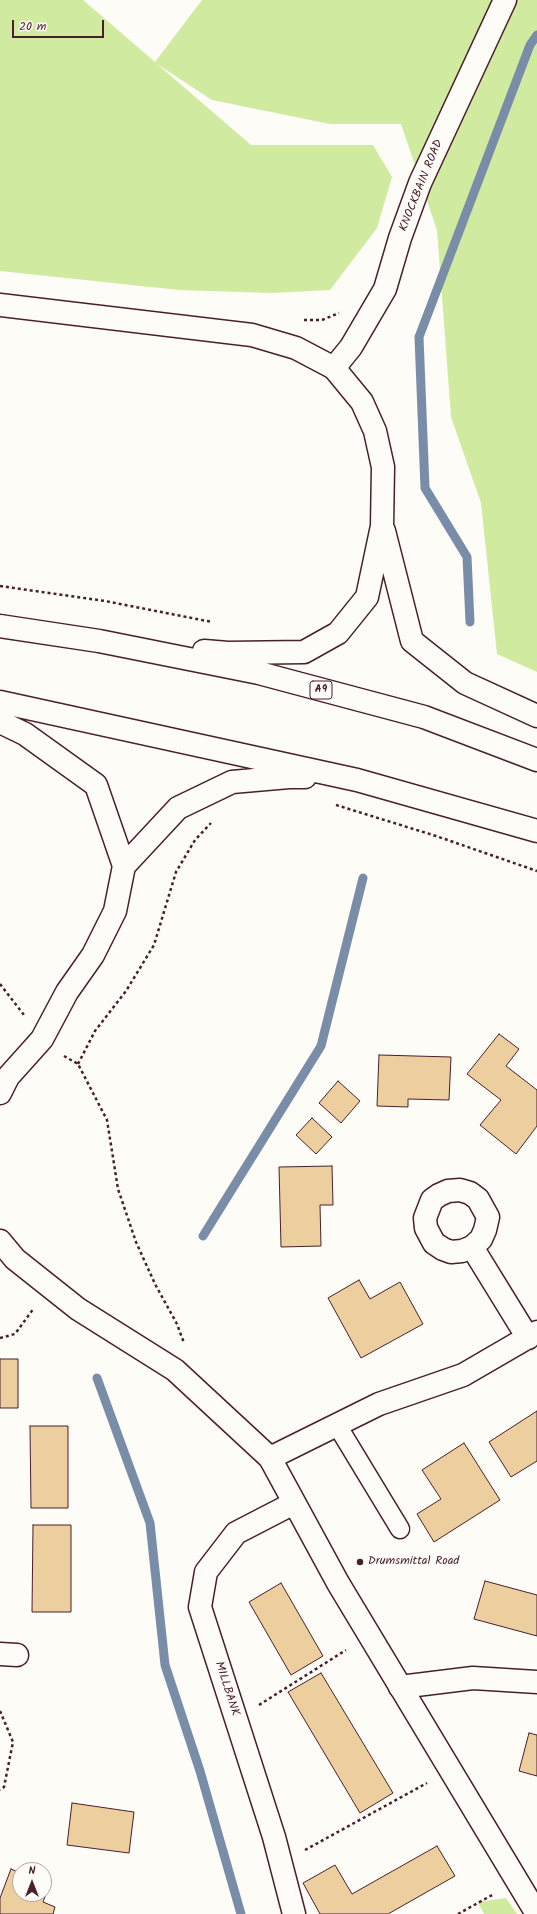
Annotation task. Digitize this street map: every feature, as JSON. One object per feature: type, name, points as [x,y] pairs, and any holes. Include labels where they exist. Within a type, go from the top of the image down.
[{"type":"main road","name":"KNOCKBAIN ROAD","points":[[334,368],[351,347],[385,289],[400,238],[420,183],[505,0]]},
{"type":"main road","points":[[0,305],[252,335],[296,348],[334,368],[362,402],[374,431],[383,467],[382,526],[412,641],[465,683],[537,716]]},
{"type":"main road","name":"A9","points":[[99,641],[228,653],[304,652],[338,633],[367,596],[382,526]]},
{"type":"main road","name":"A9","points":[[0,626],[99,641],[258,674],[424,717],[537,760]]},
{"type":"main road","points":[[0,702],[357,780],[537,831]]},
{"type":"main road","points":[[0,722],[25,734],[96,785],[124,866],[115,911],[93,955],[67,992],[42,1039],[3,1083]]},
{"type":"main road","points":[[124,866],[178,808],[232,782],[290,777],[357,780]]},
{"type":"main road","points":[[0,1241],[7,1257],[50,1287],[78,1309],[175,1370],[270,1458],[338,1583],[537,1914]]},
{"type":"main road","points":[[270,1458],[379,1404],[463,1375],[532,1335],[472,1247]]},
{"type":"main road","name":"MILLBANK","points":[[294,1503],[236,1533],[206,1572],[200,1607],[281,1864],[294,1914]]},
{"type":"main road","points":[[400,1686],[473,1678],[537,1682]]},
{"type":"lane","points":[[337,1425],[400,1528]]},
{"type":"path","points":[[297,320],[322,320],[341,312]]},
{"type":"path","points":[[0,586],[105,601],[214,623]]},
{"type":"path","points":[[329,803],[436,836],[537,871]]},
{"type":"path","points":[[175,1370],[186,1349],[177,1324],[155,1284],[136,1242],[118,1189],[107,1120],[78,1064],[95,1032],[126,991],[154,945],[176,872],[195,840],[212,823]]},
{"type":"path","points":[[0,984],[42,1039]]},
{"type":"path","points":[[0,1338],[15,1334],[50,1287]]},
{"type":"path","points":[[235,1716],[257,1706],[369,1635]]},
{"type":"path","points":[[0,1710],[13,1742],[4,1787],[0,1790]]},
{"type":"path","points":[[281,1864],[450,1770]]},
{"type":"path","points":[[458,1914],[516,1880]]},
{"type":"green space","points":[[0,0],[83,0],[155,62],[202,0],[537,0],[537,672],[497,654],[481,503],[451,417],[437,230],[401,124],[330,124],[212,100],[157,64],[251,145],[373,145],[392,177],[377,228],[330,290],[271,293],[179,290],[0,271]]},
{"type":"green space","points":[[506,1898],[517,1914],[484,1914],[478,1902]]},
{"type":"building","points":[[499,1034],[519,1049],[506,1066],[537,1090],[537,1126],[516,1154],[480,1125],[501,1100],[467,1074]]},
{"type":"building","points":[[379,1055],[451,1057],[449,1100],[408,1099],[408,1107],[377,1106]]},
{"type":"building","points":[[338,1081],[360,1101],[341,1123],[319,1103]]},
{"type":"building","points":[[312,1118],[332,1137],[316,1154],[296,1135]]},
{"type":"building","points":[[332,1166],[333,1205],[320,1205],[321,1246],[281,1247],[279,1167]]},
{"type":"building","points":[[359,1280],[370,1299],[400,1282],[423,1324],[361,1358],[328,1298]]},
{"type":"building","points":[[0,1359],[18,1359],[18,1408],[0,1408]]},
{"type":"building","points":[[537,1411],[537,1461],[511,1477],[489,1442]]},
{"type":"building","points":[[30,1426],[68,1426],[68,1508],[31,1508]]},
{"type":"building","points":[[464,1443],[500,1500],[434,1542],[417,1514],[441,1499],[422,1470]]},
{"type":"building","points":[[33,1525],[71,1525],[71,1612],[32,1612]]},
{"type":"building","points":[[485,1581],[537,1595],[537,1636],[474,1619]]},
{"type":"building","points":[[281,1583],[323,1656],[291,1675],[249,1602]]},
{"type":"building","points":[[321,1673],[393,1793],[360,1813],[288,1692]]},
{"type":"building","points":[[529,1733],[537,1735],[537,1776],[519,1771]]},
{"type":"building","points":[[72,1803],[134,1812],[129,1853],[67,1845]]},
{"type":"building","points":[[437,1846],[455,1876],[388,1914],[320,1914],[303,1883],[335,1865],[352,1894]]},
{"type":"building","points":[[11,1869],[12,1902],[43,1902],[55,1907],[53,1914],[0,1914],[0,1898]]},
{"type":"waterway","points":[[470,622],[467,557],[425,488],[419,337],[530,45],[537,35]]},
{"type":"waterway","points":[[203,1236],[321,1046],[363,878]]},
{"type":"waterway","points":[[97,1378],[150,1523],[165,1665],[200,1771],[241,1914]]},
{"type":"place","name":"Drumsmittal Road","points":[[360,1562]]}]
